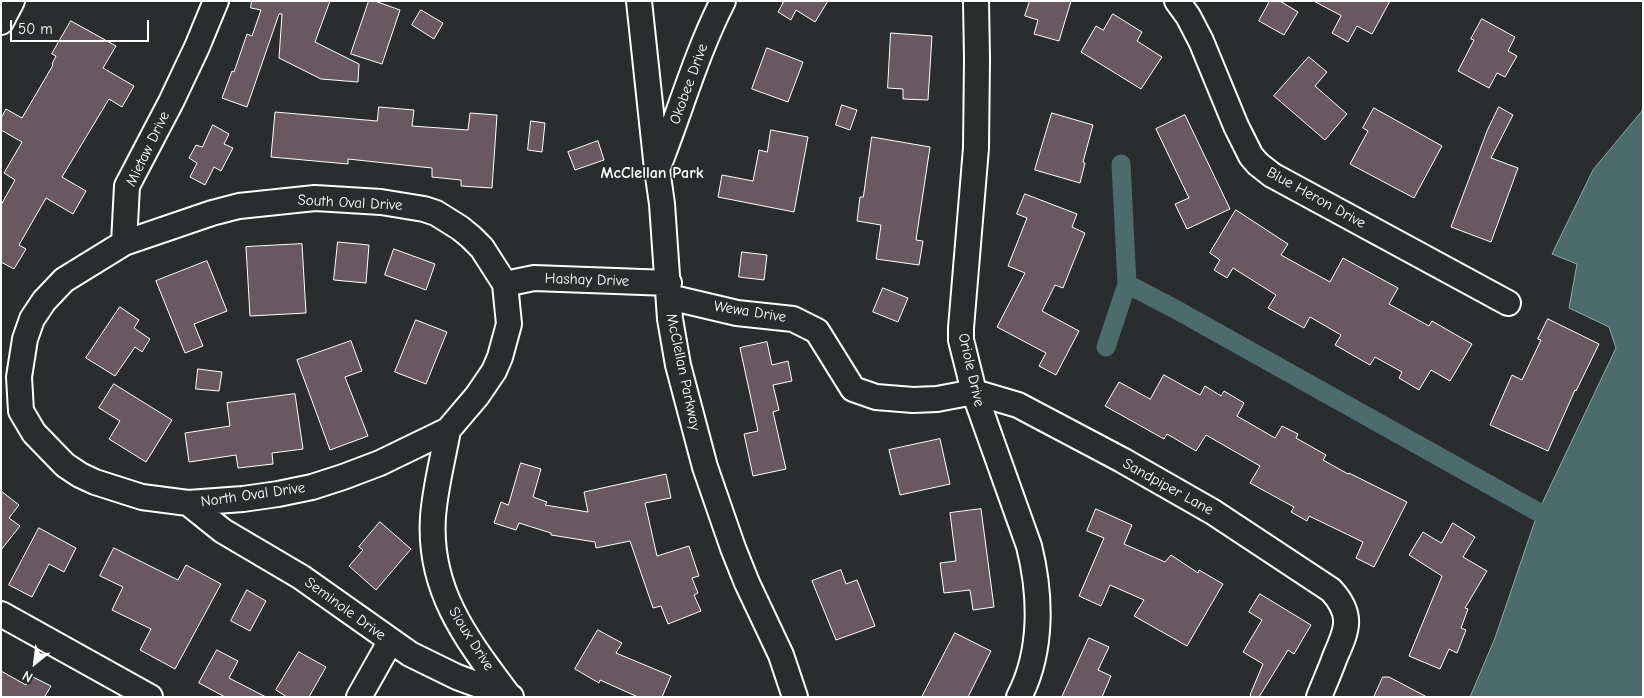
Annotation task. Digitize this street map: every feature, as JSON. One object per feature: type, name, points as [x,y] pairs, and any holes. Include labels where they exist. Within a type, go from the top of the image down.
[{"type":"street","points":[[1,22],[12,1]]},
{"type":"street","name":"Mietaw Drive","points":[[124,243],[127,186],[186,71],[216,1]]},
{"type":"street","name":"McClellan Parkway","points":[[639,1],[662,204],[670,319],[678,365],[705,466],[736,557],[781,655],[795,697]]},
{"type":"street","name":"Okobee Drive","points":[[657,169],[677,119],[682,99],[698,57],[723,1]]},
{"type":"street","name":"Oriole Drive","points":[[976,1],[976,148],[961,340],[974,392],[1029,546],[1034,568],[1037,592],[1036,634],[1029,673],[1019,697]]},
{"type":"street","name":"Blue Heron Drive","points":[[1177,1],[1188,16],[1201,41],[1236,126],[1251,156],[1258,164],[1272,176],[1508,303]]},
{"type":"street","name":"South Oval Drive","points":[[124,243],[212,213],[239,206],[315,198],[381,202],[424,209],[436,213],[460,228],[482,248],[505,284],[508,324],[500,357],[494,370],[477,396],[448,430]]},
{"type":"street","name":"North Oval Drive","points":[[124,243],[64,280],[44,301],[32,320],[25,339],[19,377],[21,411],[34,433],[65,465],[80,475],[95,482],[142,497],[188,503],[243,499],[312,487],[343,477],[380,463],[448,430]]},
{"type":"street","name":"Hashay Drive","points":[[505,284],[534,278],[669,290]]},
{"type":"street","name":"Wewa Drive","points":[[669,290],[737,312],[793,319],[817,331],[853,389],[876,397],[921,400],[974,392]]},
{"type":"street","name":"Sandpiper Lane","points":[[974,392],[1018,406],[1122,460],[1213,512],[1331,590],[1339,598],[1345,610],[1346,633],[1319,697]]},
{"type":"street","name":"Sioux Drive","points":[[448,430],[435,493],[433,520],[437,566],[447,602],[456,620],[470,643],[510,696]]},
{"type":"street","name":"Seminole Drive","points":[[188,503],[223,532],[301,577],[390,642],[410,654],[457,677],[510,696]]},
{"type":"street","points":[[1,614],[150,697]]},
{"type":"street","points":[[359,697],[390,642]]},
{"type":"water","points":[[1643,110],[1643,697],[1470,697],[1495,638],[1538,512],[1616,348],[1609,327],[1569,308],[1577,264],[1552,254],[1593,170]]},
{"type":"building","points":[[252,1],[330,1],[315,42],[359,64],[358,82],[321,79],[279,58],[282,14],[279,14],[247,107],[222,98],[232,71],[234,72],[247,34],[252,36],[261,10],[251,8]]},
{"type":"building","points":[[369,1],[375,1],[400,10],[382,64],[351,54]]},
{"type":"building","points":[[781,1],[828,1],[815,22],[796,10],[791,20],[778,12],[783,3]]},
{"type":"building","points":[[1030,1],[1071,1],[1059,41],[1034,34],[1038,20],[1025,16]]},
{"type":"building","points":[[1270,1],[1280,1],[1298,12],[1284,35],[1259,21]]},
{"type":"building","points":[[1314,1],[1390,1],[1372,34],[1357,26],[1348,42],[1332,33],[1341,16]]},
{"type":"building","points":[[421,10],[443,23],[434,39],[412,25]]},
{"type":"building","points":[[1113,14],[1142,32],[1137,41],[1162,57],[1141,89],[1081,52],[1096,26],[1103,30]]},
{"type":"building","points":[[1482,19],[1515,37],[1508,51],[1517,56],[1505,77],[1497,73],[1489,88],[1458,71],[1474,40],[1471,39]]},
{"type":"building","points":[[71,21],[116,46],[103,68],[134,86],[122,107],[109,99],[62,177],[86,191],[73,214],[46,198],[19,245],[26,249],[14,269],[1,262],[1,205],[15,180],[4,173],[22,142],[1,130],[1,118],[6,109],[22,118],[53,65],[56,56],[52,54]]},
{"type":"building","points":[[891,33],[932,36],[928,100],[903,99],[903,89],[888,88]]},
{"type":"building","points":[[767,48],[803,62],[788,102],[752,89]]},
{"type":"building","points":[[1309,57],[1327,72],[1315,86],[1347,114],[1325,140],[1274,96]]},
{"type":"building","points":[[842,105],[857,110],[850,130],[836,125]]},
{"type":"building","points":[[379,107],[414,110],[412,126],[468,130],[470,113],[497,115],[492,188],[461,186],[461,180],[432,177],[432,168],[348,159],[348,164],[271,157],[275,112],[377,121]]},
{"type":"building","points":[[1499,107],[1513,115],[1491,158],[1518,168],[1491,242],[1451,227],[1487,131]]},
{"type":"building","points":[[1374,108],[1442,146],[1414,198],[1350,164],[1368,131],[1363,128]]},
{"type":"building","points":[[1052,113],[1093,125],[1083,162],[1085,163],[1080,183],[1035,170]]},
{"type":"building","points":[[1185,115],[1230,209],[1187,229],[1175,204],[1189,198],[1156,129]]},
{"type":"building","points":[[531,121],[545,123],[542,152],[528,150]]},
{"type":"building","points":[[213,125],[229,134],[224,144],[233,148],[221,171],[214,167],[205,185],[190,177],[197,163],[189,158],[196,145],[202,147]]},
{"type":"building","points":[[771,130],[808,137],[794,212],[718,197],[722,175],[753,181],[759,150],[767,152]]},
{"type":"building","points":[[872,137],[930,147],[916,240],[923,241],[919,265],[876,259],[881,225],[857,221],[860,197],[863,197]]},
{"type":"building","points":[[598,141],[604,160],[575,170],[568,152]]},
{"type":"building","points":[[1025,194],[1077,214],[1072,227],[1085,233],[1063,288],[1055,285],[1042,311],[1079,331],[1056,375],[1039,366],[1046,353],[997,327],[1025,273],[1008,266],[1027,218],[1017,214]]},
{"type":"building","points":[[1236,210],[1288,244],[1281,255],[1330,282],[1343,258],[1398,288],[1389,304],[1429,326],[1432,321],[1472,344],[1450,381],[1431,370],[1419,390],[1399,378],[1402,372],[1375,357],[1370,365],[1335,345],[1341,335],[1310,317],[1304,328],[1268,308],[1276,295],[1233,268],[1227,278],[1214,270],[1220,260],[1210,253]]},
{"type":"building","points":[[338,242],[369,245],[366,283],[334,280]]},
{"type":"building","points":[[302,244],[306,313],[250,316],[246,247]]},
{"type":"building","points":[[394,249],[435,264],[426,290],[385,275]]},
{"type":"building","points":[[742,252],[767,255],[764,280],[739,277]]},
{"type":"building","points":[[207,261],[227,311],[194,324],[203,346],[185,353],[156,281]]},
{"type":"building","points":[[883,288],[908,298],[898,322],[873,312]]},
{"type":"building","points":[[120,307],[139,320],[134,328],[150,339],[142,352],[135,347],[115,376],[86,358]]},
{"type":"building","points":[[1548,319],[1599,344],[1575,390],[1548,451],[1490,425],[1512,375],[1522,380],[1541,340],[1538,339]]},
{"type":"building","points":[[416,320],[447,332],[426,384],[395,372]]},
{"type":"building","points":[[351,341],[362,371],[345,377],[368,436],[330,450],[297,360]]},
{"type":"building","points":[[767,342],[772,365],[788,361],[792,381],[773,385],[779,410],[773,412],[786,469],[753,476],[744,434],[758,431],[740,348]]},
{"type":"building","points":[[198,369],[222,372],[219,391],[196,389]]},
{"type":"building","points":[[1164,375],[1200,395],[1205,386],[1221,396],[1224,391],[1244,403],[1237,416],[1275,438],[1282,426],[1298,434],[1296,438],[1326,455],[1323,460],[1407,502],[1374,567],[1356,558],[1363,542],[1309,516],[1307,521],[1291,512],[1294,507],[1250,483],[1260,466],[1206,435],[1196,451],[1167,434],[1164,439],[1105,406],[1119,382],[1150,399]]},
{"type":"building","points":[[114,384],[172,420],[146,462],[109,439],[120,421],[99,408]]},
{"type":"building","points":[[295,394],[303,449],[272,453],[273,464],[238,468],[236,455],[189,462],[185,433],[230,426],[227,403]]},
{"type":"building","points":[[940,439],[950,484],[900,495],[889,450]]},
{"type":"building","points":[[521,463],[541,469],[533,497],[547,502],[545,505],[588,512],[584,492],[666,474],[671,498],[645,503],[657,556],[689,546],[699,576],[692,578],[698,593],[694,595],[701,611],[668,624],[661,606],[653,608],[630,541],[596,548],[595,542],[551,535],[551,533],[519,523],[516,530],[494,523],[501,502],[508,505]]},
{"type":"building","points":[[1,491],[19,505],[9,518],[20,526],[1,550]]},
{"type":"building","points":[[981,509],[994,607],[973,610],[970,590],[944,593],[940,563],[956,561],[950,513]]},
{"type":"building","points":[[1096,509],[1132,525],[1124,544],[1165,562],[1171,555],[1198,573],[1199,570],[1223,584],[1187,646],[1134,616],[1144,600],[1110,585],[1101,606],[1079,596],[1104,538],[1087,531]]},
{"type":"building","points":[[380,522],[411,549],[376,590],[349,566],[363,550],[359,547]]},
{"type":"building","points":[[1453,523],[1475,537],[1463,557],[1487,571],[1465,608],[1468,609],[1461,628],[1466,630],[1457,653],[1449,649],[1440,669],[1409,656],[1442,576],[1409,555],[1423,532],[1441,543]]},
{"type":"building","points":[[39,528],[76,548],[64,572],[49,564],[32,597],[9,585]]},
{"type":"building","points":[[114,548],[178,580],[186,565],[221,584],[175,669],[140,650],[151,629],[112,610],[123,587],[100,576]]},
{"type":"building","points":[[841,570],[846,584],[857,580],[875,626],[836,640],[812,581]]},
{"type":"building","points":[[247,590],[266,601],[250,631],[231,621]]},
{"type":"building","points":[[1260,594],[1311,625],[1294,654],[1288,650],[1259,697],[1252,697],[1250,695],[1263,664],[1243,652],[1262,620],[1249,612]]},
{"type":"building","points":[[598,630],[622,643],[616,653],[671,676],[662,697],[638,697],[600,680],[599,683],[575,669]]},
{"type":"building","points":[[955,633],[991,651],[968,697],[922,697]]},
{"type":"building","points":[[1089,638],[1109,647],[1098,670],[1111,676],[1102,697],[1062,697]]},
{"type":"building","points":[[217,650],[238,661],[229,678],[266,697],[225,697],[199,683]]},
{"type":"building","points":[[299,652],[326,667],[309,697],[287,697],[276,690]]},
{"type":"building","points":[[1,671],[26,685],[31,676],[51,686],[45,696],[47,697],[1,697]]},
{"type":"building","points":[[1383,677],[1389,677],[1427,697],[1374,697]]},
{"type":"waterway","points":[[1106,347],[1127,284],[1121,164]]},
{"type":"waterway","points":[[1127,284],[1538,512]]},
{"type":"district","name":"McClellan Park","points":[[652,173]]}]
